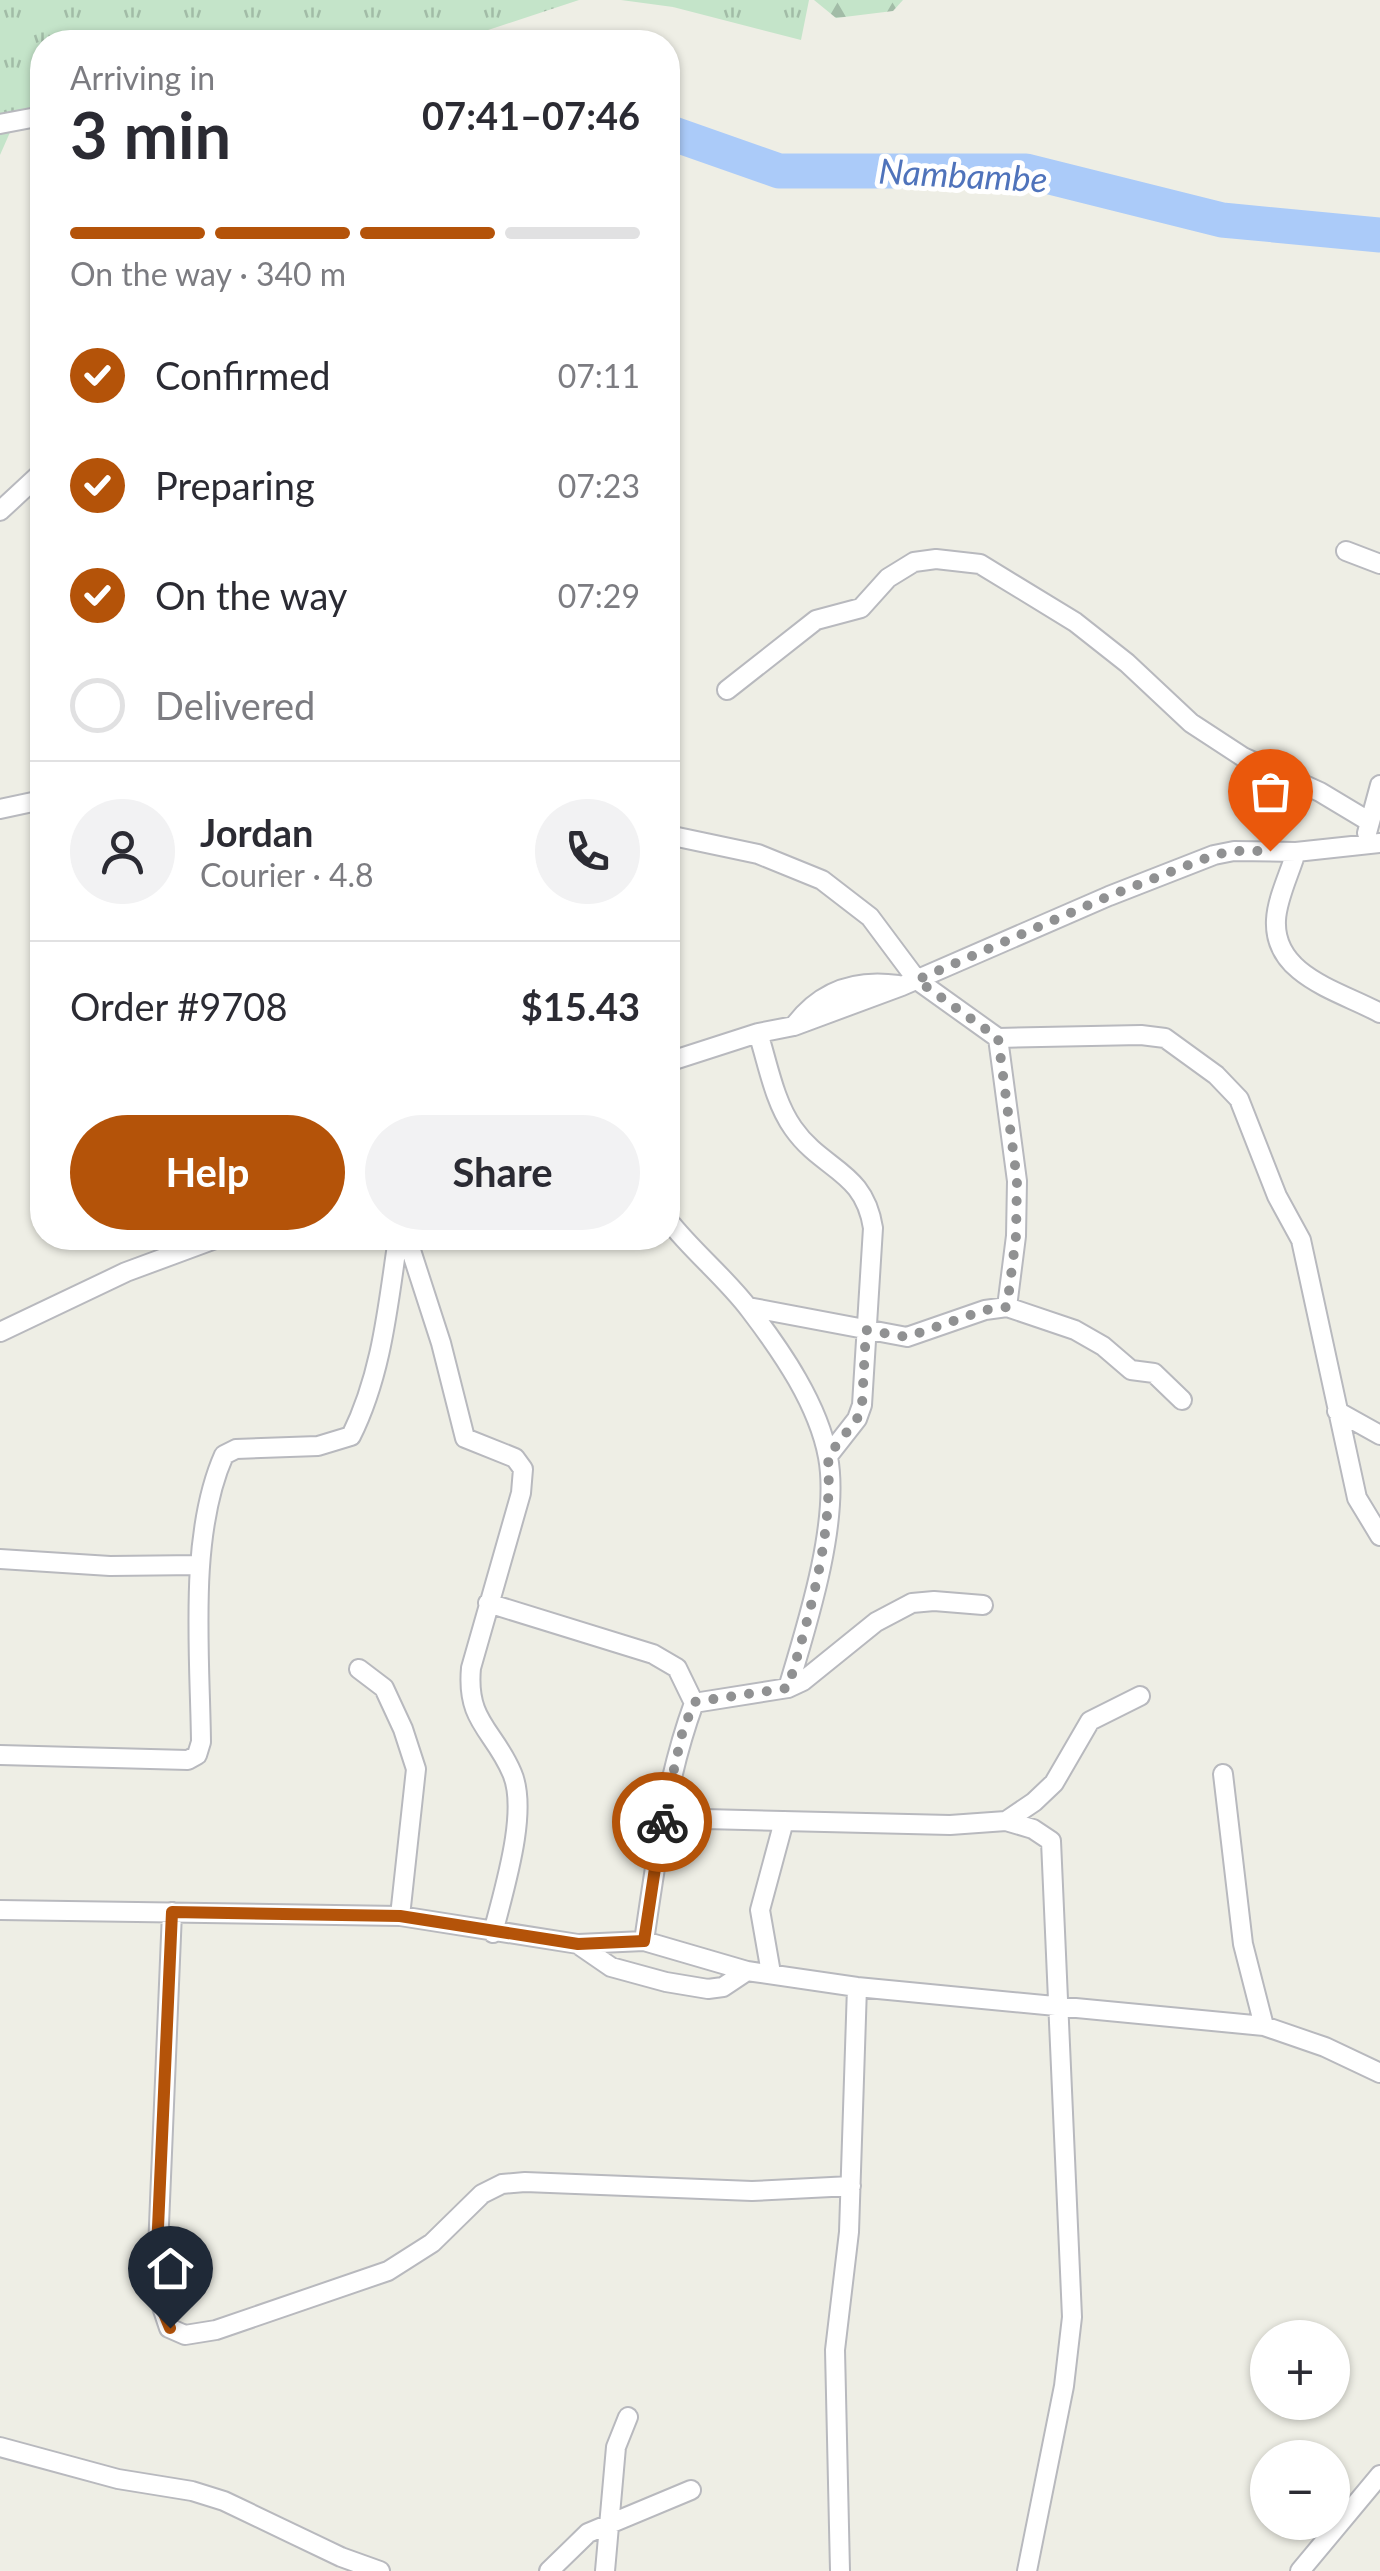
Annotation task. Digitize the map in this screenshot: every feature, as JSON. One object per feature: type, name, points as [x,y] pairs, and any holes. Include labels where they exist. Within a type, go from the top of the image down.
[{"type":"street","points":[[0,124],[30,118]]},
{"type":"street","points":[[0,511],[30,483]]},
{"type":"street","points":[[1346,551],[1380,564]]},
{"type":"street","points":[[727,690],[816,620],[861,608],[888,578],[914,562],[936,559],[980,564],[1076,622],[1191,724],[1244,758],[1320,792],[1370,822]]},
{"type":"street","points":[[680,1058],[758,1033],[794,1026],[823,996],[872,981],[909,983],[1214,855],[1234,851],[1296,852],[1372,843],[1370,822],[1380,784]]},
{"type":"street","points":[[0,809],[30,803]]},
{"type":"street","points":[[680,838],[758,854],[822,880],[870,917],[909,983],[998,1038],[1165,1038],[1216,1075],[1239,1099],[1270,1180],[1302,1240],[1357,1498],[1380,1536]]},
{"type":"street","points":[[1296,852],[1276,917],[1283,953],[1298,972],[1380,1012]]},
{"type":"street","points":[[758,1033],[784,1113],[794,1130],[813,1152],[858,1186],[870,1211],[862,1405],[857,1419],[828,1456]]},
{"type":"street","points":[[998,1038],[1017,1180],[1016,1236],[1007,1307]]},
{"type":"street","points":[[680,1236],[748,1307],[807,1396],[828,1456],[830,1497],[825,1538],[788,1688]]},
{"type":"street","points":[[0,1332],[126,1272],[186,1250]]},
{"type":"street","points":[[0,1756],[188,1760],[196,1755],[201,1742],[199,1565],[216,1472],[224,1455],[236,1449],[318,1446],[351,1436],[364,1410],[381,1348],[396,1250]]},
{"type":"street","points":[[410,1250],[441,1343],[465,1438],[515,1458],[524,1468],[521,1493],[471,1668],[469,1691],[479,1718],[514,1774],[518,1807],[493,1933]]},
{"type":"street","points":[[748,1307],[907,1337],[985,1310],[1007,1307],[1075,1330],[1104,1346],[1131,1370],[1154,1373],[1182,1400]]},
{"type":"street","points":[[1337,1411],[1380,1435]]},
{"type":"street","points":[[0,1559],[110,1566],[199,1565]]},
{"type":"street","points":[[694,1702],[788,1688],[803,1682],[876,1622],[912,1602],[983,1605]]},
{"type":"street","points":[[488,1604],[652,1654],[677,1668],[694,1702],[682,1734],[662,1824],[644,1941]]},
{"type":"street","points":[[359,1668],[384,1688],[403,1728],[416,1770],[400,1916]]},
{"type":"street","points":[[1006,1821],[1054,1784],[1090,1721],[1140,1696]]},
{"type":"street","points":[[1223,1774],[1243,1944],[1264,2026]]},
{"type":"street","points":[[662,1824],[706,1819],[950,1825],[1006,1821],[1033,1829],[1051,1842],[1072,2317],[1064,2386],[1028,2571]]},
{"type":"street","points":[[771,1973],[760,1910],[784,1821]]},
{"type":"street","points":[[0,1910],[400,1916],[578,1944],[644,1941],[747,1971],[857,1987],[1264,2026],[1380,2073]]},
{"type":"street","points":[[172,1912],[156,2273],[160,2304],[170,2328],[185,2335],[216,2330],[388,2272],[432,2243],[482,2194],[502,2184],[752,2191],[851,2186]]},
{"type":"street","points":[[578,1944],[611,1967],[708,1989],[722,1987],[747,1971]]},
{"type":"street","points":[[840,2571],[835,2350],[851,2186],[857,1987]]},
{"type":"street","points":[[605,2571],[616,2447],[628,2417]]},
{"type":"street","points":[[0,2447],[118,2479],[192,2491],[224,2501],[338,2564],[380,2571]]},
{"type":"street","points":[[1300,2571],[1380,2475]]},
{"type":"street","points":[[550,2571],[588,2533],[691,2490]]},
{"type":"green space","points":[[0,0],[579,0],[488,30],[30,30],[30,118],[15,121],[0,155]]},
{"type":"green space","points":[[621,0],[809,0],[801,40],[673,7]]},
{"type":"green space","points":[[814,0],[903,0],[893,11],[836,18]]},
{"type":"waterway","name":"Nambambe","points":[[680,136],[779,171],[1026,171],[1222,220],[1380,235]]},
{"type":"way so far","points":[[662,1822],[682,1734],[694,1702],[788,1688],[825,1538],[830,1497],[828,1456],[857,1419],[862,1405],[866,1330],[907,1337],[985,1310],[1007,1307],[1016,1236],[1017,1180],[998,1038],[917,980],[1214,855],[1270,851]]},
{"type":"route","points":[[170,2328],[160,2304],[156,2273],[172,1912],[400,1916],[578,1944],[644,1941],[662,1822]]}]
